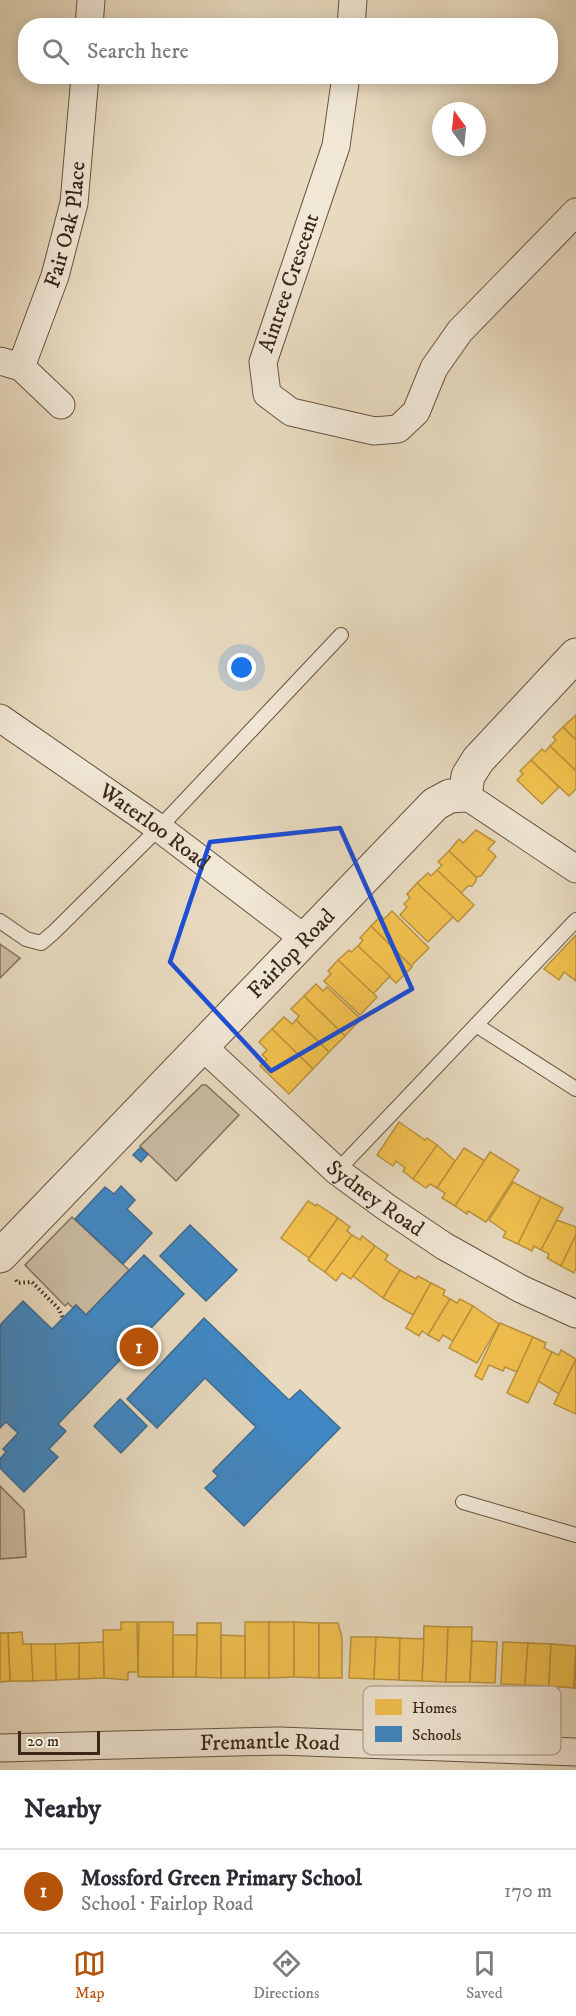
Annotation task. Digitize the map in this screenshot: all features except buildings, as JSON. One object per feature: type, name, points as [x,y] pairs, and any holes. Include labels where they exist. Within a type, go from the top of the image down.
[{"type":"street","points":[[90,18],[91,0]]},
{"type":"street","points":[[352,18],[353,0]]},
{"type":"street","name":"Fair Oak Place","points":[[61,405],[10,364],[55,276],[74,203],[84,84]]},
{"type":"street","name":"Aintree Crescent","points":[[345,84],[336,146],[262,362],[267,394],[291,412],[374,432],[398,429],[416,412],[434,368],[460,331],[576,212]]},
{"type":"street","points":[[576,655],[478,760],[468,776],[465,795],[576,869]]},
{"type":"street","name":"Waterloo Road","points":[[0,718],[159,828],[305,939]]},
{"type":"street","name":"Fairlop Road","points":[[5,1266],[202,1046],[435,804],[450,796],[465,795]]},
{"type":"street","name":"Sydney Road","points":[[202,1046],[337,1171],[444,1246],[521,1289],[576,1314]]},
{"type":"street","name":"Fremantle Road","points":[[0,1748],[279,1741],[363,1744]]},
{"type":"street","name":"Fremantle Road","points":[[561,1751],[576,1752]]},
{"type":"lane","points":[[0,921],[26,939],[41,943],[53,933],[159,828],[341,635]]},
{"type":"lane","points":[[337,1171],[576,920]]},
{"type":"lane","points":[[476,1025],[576,1089]]},
{"type":"lane","points":[[462,1502],[576,1534]]},
{"type":"path","points":[[5,1266],[18,1283],[32,1282],[59,1309],[63,1318]]},
{"type":"highlighted area","points":[[340,828],[412,989],[271,1071],[170,962],[210,842]]},
{"type":"shaded area","points":[[0,944],[20,958],[0,978]]},
{"type":"shaded area","points":[[202,1085],[206,1085],[239,1115],[176,1181],[140,1146]]},
{"type":"shaded area","points":[[72,1217],[129,1270],[86,1315],[76,1305],[73,1308],[68,1303],[65,1306],[25,1265]]},
{"type":"shaded area","points":[[0,1486],[24,1510],[26,1557],[0,1559]]},
{"type":"place","name":"Mossford Green Primary School","points":[[139,1347]]}]
